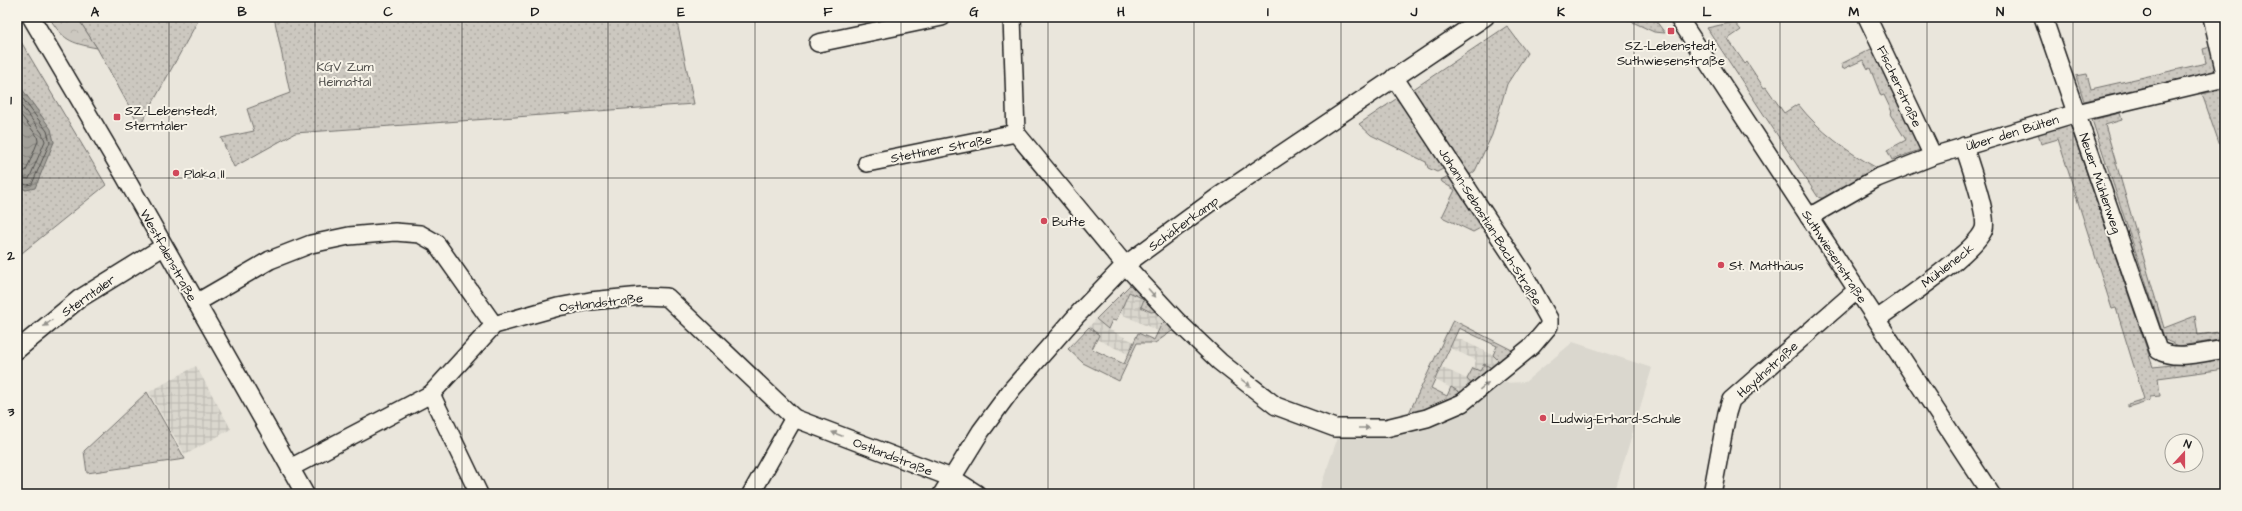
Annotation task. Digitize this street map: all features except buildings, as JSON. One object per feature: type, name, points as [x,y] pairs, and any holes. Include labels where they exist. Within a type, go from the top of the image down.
[{"type":"street","name":"Westfalenstraße","points":[[31,17],[124,175],[163,247],[305,494]]},
{"type":"street","points":[[818,43],[942,17]]},
{"type":"street","points":[[1012,17],[1016,133]]},
{"type":"street","name":"Schäferkamp","points":[[942,494],[982,431],[1012,389],[1078,314],[1126,264],[1219,196],[1394,77],[1463,22],[1485,17]]},
{"type":"street","name":"Suthwiesenstraße","points":[[1678,17],[1991,494]]},
{"type":"street","name":"Fischerstraße","points":[[1867,17],[1933,156]]},
{"type":"street","name":"Neuer Mühlenweg","points":[[2043,17],[2158,350],[2165,354],[2176,355],[2225,349]]},
{"type":"street","points":[[2212,17],[2225,73]]},
{"type":"street","name":"Johann-Sebastian-Bach-Straße","points":[[1016,133],[1126,264],[1177,321],[1220,362],[1276,406],[1335,428],[1386,428],[1427,418],[1462,403],[1532,346],[1549,326],[1548,319],[1522,270],[1394,77]]},
{"type":"street","name":"Über den Bülten","points":[[1809,217],[1877,178],[1933,156],[2077,112],[2225,78]]},
{"type":"street","name":"Stettiner Straße","points":[[867,163],[1016,133]]},
{"type":"street","name":"Mühleneck","points":[[1877,320],[1960,257],[1977,241],[1984,228],[1982,209],[1964,146]]},
{"type":"street","points":[[196,303],[270,260],[312,244],[349,236],[395,232],[420,234],[436,243],[494,325],[431,394],[290,468]]},
{"type":"street","name":"Sterntaler","points":[[17,350],[79,299],[163,247]]},
{"type":"street","name":"Haydnstraße","points":[[1712,494],[1727,413],[1732,400],[1857,290]]},
{"type":"street","name":"Ostlandstraße","points":[[494,325],[558,307],[602,300],[642,296],[667,297],[794,418],[952,478],[977,494]]},
{"type":"street","points":[[431,394],[479,494]]},
{"type":"street","points":[[751,494],[794,418]]},
{"type":"shaded area","points":[[1129,292],[1144,299],[1141,307],[1158,311],[1166,320],[1158,331],[1119,313]]},
{"type":"shaded area","points":[[1096,319],[1108,329],[1134,342],[1128,354],[1096,339],[1098,335],[1089,327]]},
{"type":"shaded area","points":[[1455,337],[1493,355],[1499,361],[1492,368],[1480,371],[1473,368],[1476,360],[1450,348]]},
{"type":"shaded area","name":"Ludwig-Erhard-Schule","points":[[1573,342],[1652,368],[1614,494],[1318,494],[1338,437],[1375,437],[1427,427],[1470,408],[1502,383],[1525,382]]},
{"type":"shaded area","points":[[196,366],[231,429],[185,455],[149,392]]},
{"type":"shaded area","points":[[1441,367],[1467,379],[1472,385],[1461,393],[1435,380]]},
{"type":"green space","points":[[49,17],[77,17],[97,48],[74,42],[63,36]]},
{"type":"green space","points":[[77,17],[200,17],[140,126],[97,48]]},
{"type":"green space","name":"KGV Zum Heimattal","points":[[274,17],[676,17],[694,104],[295,133],[234,167],[221,138],[254,131],[247,109],[290,93]]},
{"type":"green space","points":[[1622,17],[1653,17],[1665,33],[1654,32]]},
{"type":"green space","points":[[1734,22],[1741,30],[1728,39],[1745,64],[1747,62],[1764,88],[1766,87],[1784,113],[1798,104],[1824,132],[1844,148],[1877,168],[1865,177],[1824,199],[1818,197],[1707,28]]},
{"type":"green space","points":[[1507,26],[1527,53],[1507,84],[1492,135],[1475,171],[1470,175],[1412,90]]},
{"type":"green space","points":[[17,35],[106,185],[17,257],[17,185],[26,190],[23,93],[17,82]]},
{"type":"green space","points":[[1875,47],[1925,148],[1892,160],[1887,150],[1906,140],[1890,114],[1892,112],[1884,95],[1881,96],[1870,68],[1868,69],[1863,60],[1843,69],[1841,64]]},
{"type":"green space","points":[[2210,47],[2216,71],[2084,101],[2076,76],[2087,74],[2091,89],[2206,63],[2203,49]]},
{"type":"green space","points":[[2225,89],[2225,160],[2202,94]]},
{"type":"green space","points":[[1396,99],[1399,101],[1445,168],[1437,172],[1428,168],[1426,162],[1371,135],[1359,124]]},
{"type":"green space","points":[[2120,113],[2122,120],[2105,125],[2164,328],[2195,316],[2198,335],[2225,331],[2225,339],[2179,346],[2165,340],[2092,120]]},
{"type":"green space","points":[[2070,124],[2153,367],[2225,359],[2225,369],[2158,378],[2160,396],[2150,397],[2150,400],[2128,407],[2128,404],[2144,399],[2116,308],[2112,309],[2058,139],[2041,144],[2038,133]]},
{"type":"green space","points":[[1450,175],[1484,226],[1473,232],[1442,217],[1455,190],[1441,180]]},
{"type":"green space","points":[[1132,283],[1158,311],[1151,312],[1141,307],[1144,299],[1129,292],[1116,321],[1112,320],[1108,329],[1096,319]]},
{"type":"green space","points":[[1166,320],[1175,329],[1155,343],[1137,343],[1119,381],[1083,363],[1068,349],[1089,327],[1099,335],[1092,349],[1124,364],[1138,333],[1154,340],[1161,325]]},
{"type":"green space","points":[[1453,320],[1512,350],[1499,361],[1493,355],[1497,346],[1459,328],[1431,388],[1447,396],[1451,387],[1461,393],[1425,411],[1408,415]]},
{"type":"green space","points":[[1484,364],[1492,368],[1472,385],[1467,379],[1473,368],[1480,371]]},
{"type":"green space","points":[[147,392],[185,459],[87,473],[84,451]]},
{"type":"water","points":[[17,82],[51,129],[54,142],[35,188],[26,190],[17,185]]},
{"type":"place","name":"SZ-Lebenstedt, Suthwiesenstraße","points":[[1671,31]]},
{"type":"place","name":"SZ-Lebenstedt, Sterntaler","points":[[117,117]]},
{"type":"place","name":"Plaka II","points":[[176,173]]},
{"type":"place","name":"Butte","points":[[1044,221]]},
{"type":"place","name":"St. Matthäus","points":[[1721,265]]},
{"type":"place","name":"Ludwig-Erhard-Schule","points":[[1543,418]]}]
